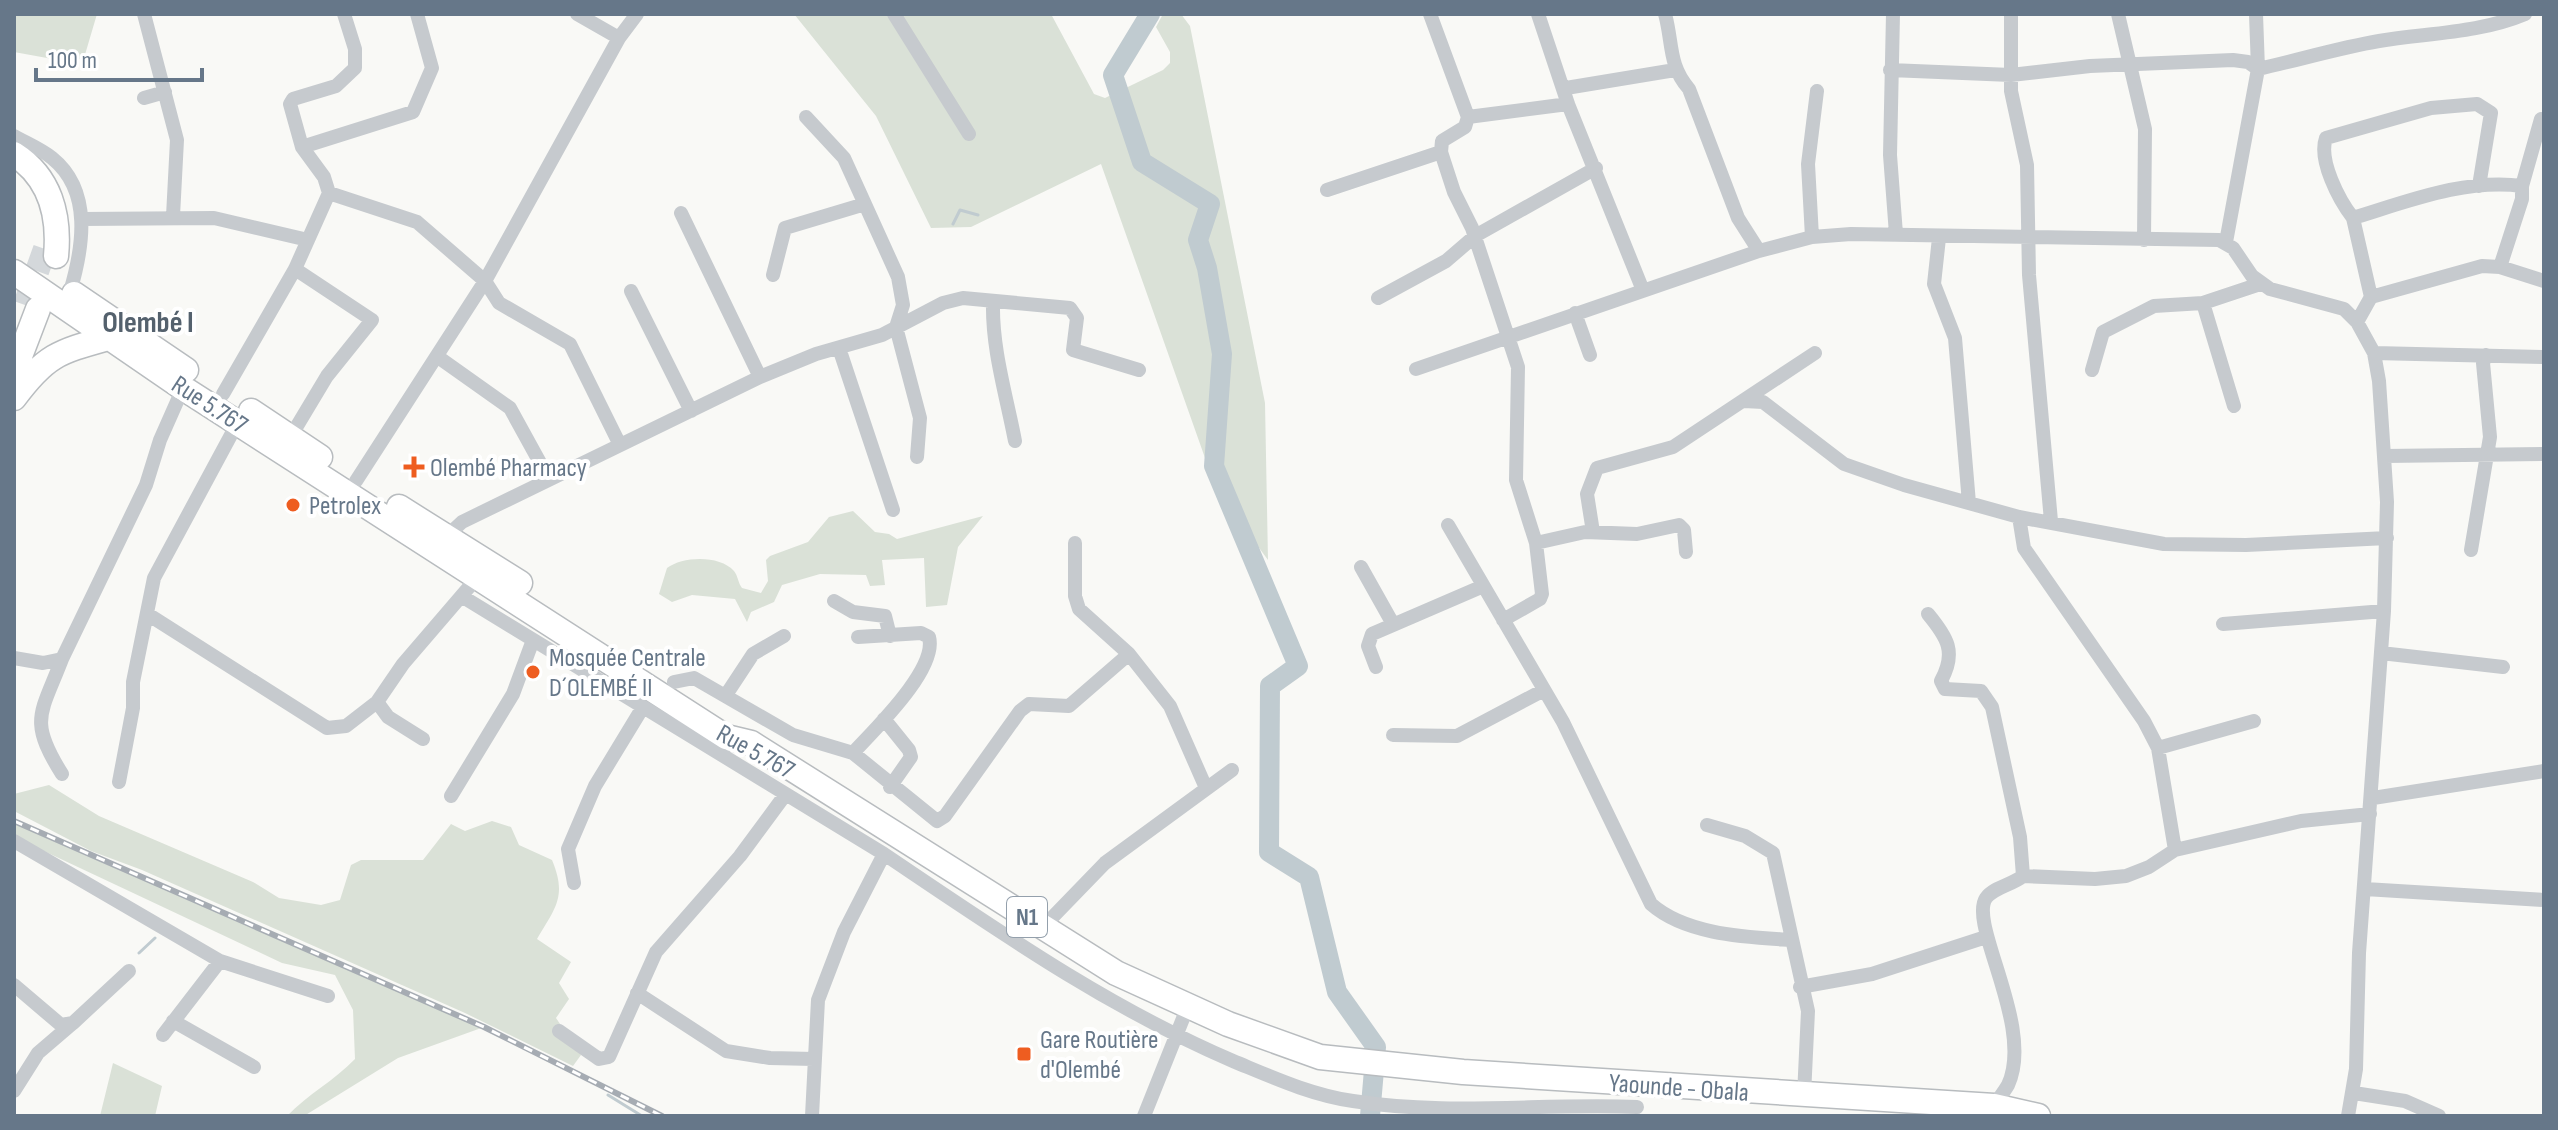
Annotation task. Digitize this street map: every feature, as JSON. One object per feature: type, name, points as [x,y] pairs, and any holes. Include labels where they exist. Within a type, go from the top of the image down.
[{"type":"highway","points":[[14,154],[40,178],[51,199],[58,233],[50,252],[39,205],[27,183],[14,170]]},
{"type":"highway","name":"N1","points":[[14,254],[356,481],[447,536],[484,570],[674,682],[732,722],[751,743]]},
{"type":"highway","name":"Rue 5.767","points":[[14,272],[183,388],[484,570],[726,737],[751,743],[1116,973],[1188,1006],[1320,1057]]},
{"type":"highway","points":[[14,330],[31,307],[14,372]]},
{"type":"highway","points":[[14,398],[37,367],[54,356],[108,338]]},
{"type":"highway","name":"Yaounde - Obala","points":[[1320,1057],[1635,1102],[1804,1095],[1994,1106],[2038,1116]]},
{"type":"street","points":[[144,14],[177,140],[173,216]]},
{"type":"street","points":[[223,394],[295,269],[329,193],[324,177],[302,147],[291,101],[336,86],[355,68],[355,49],[344,14]]},
{"type":"street","points":[[302,147],[413,112],[432,68],[417,14]]},
{"type":"street","points":[[577,14],[619,38]]},
{"type":"street","points":[[356,481],[485,281],[619,38],[637,14]]},
{"type":"street","points":[[894,14],[969,134]]},
{"type":"street","points":[[1430,14],[1465,115],[1465,127],[1442,141],[1441,152],[1454,192],[1475,236],[1520,377],[1515,437],[1516,480],[1536,543],[1542,594],[1540,599],[1503,620]]},
{"type":"street","points":[[1538,14],[1566,88],[1568,104],[1642,288]]},
{"type":"street","points":[[1665,14],[1675,70],[1698,109],[1738,218],[1759,251]]},
{"type":"street","points":[[1893,14],[1890,155],[1896,234]]},
{"type":"street","points":[[2011,14],[2011,75],[2027,165],[2030,289],[2051,521]]},
{"type":"street","points":[[2118,14],[2147,145],[2144,240]]},
{"type":"street","points":[[2256,14],[2258,69],[2226,242],[2260,284]]},
{"type":"street","points":[[1890,70],[2011,75],[2131,63],[2233,60],[2248,62],[2258,69],[2359,44],[2459,28],[2492,27],[2525,14]]},
{"type":"street","points":[[1566,88],[1675,70]]},
{"type":"street","points":[[1812,237],[1808,164],[1817,91]]},
{"type":"street","points":[[144,98],[165,92]]},
{"type":"street","points":[[1465,115],[1568,104]]},
{"type":"street","points":[[2357,322],[2371,297],[2353,218],[2341,202],[2324,150],[2326,138],[2431,108],[2477,104],[2491,113],[2479,186]]},
{"type":"street","points":[[806,117],[844,158],[898,277],[903,305],[896,327],[920,418],[917,457]]},
{"type":"street","points":[[2500,267],[2522,199],[2522,186],[2541,119]]},
{"type":"street","points":[[14,136],[59,164],[71,184],[82,219],[83,240],[70,292]]},
{"type":"street","points":[[1327,190],[1441,152]]},
{"type":"street","points":[[1378,298],[1446,261],[1475,236],[1596,168]]},
{"type":"street","points":[[2353,218],[2434,194],[2479,186],[2522,186]]},
{"type":"street","points":[[329,193],[417,222],[485,281],[499,303],[573,348],[620,445]]},
{"type":"street","points":[[773,275],[785,228],[865,204]]},
{"type":"street","points":[[681,213],[760,377]]},
{"type":"street","points":[[82,219],[214,218],[308,240]]},
{"type":"street","points":[[1416,369],[1642,288],[1812,237],[1896,234],[1939,238],[2030,236],[2226,242]]},
{"type":"street","points":[[1939,238],[1934,284],[1955,338],[1959,361],[1969,503]]},
{"type":"street","points":[[2371,297],[2461,269],[2500,267],[2544,281]]},
{"type":"street","points":[[291,436],[327,376],[372,320],[295,269]]},
{"type":"street","points":[[2092,370],[2100,338],[2108,328],[2154,306],[2203,303],[2260,284],[2334,305],[2357,322],[2374,353],[2385,456],[2387,538],[2372,806],[2355,1016],[2354,1093],[2348,1116]]},
{"type":"street","points":[[631,291],[691,411]]},
{"type":"street","points":[[447,536],[462,522],[760,377],[882,335],[953,300],[1070,308],[1077,318],[1073,350],[1139,370]]},
{"type":"street","points":[[993,303],[993,340],[1015,441]]},
{"type":"street","points":[[2203,303],[2234,406]]},
{"type":"street","points":[[1575,313],[1590,355]]},
{"type":"street","points":[[839,348],[893,510]]},
{"type":"street","points":[[1593,532],[1587,494],[1597,468],[1663,452],[1815,353]]},
{"type":"street","points":[[2374,353],[2544,357]]},
{"type":"street","points":[[2471,550],[2490,427],[2483,363],[2486,355]]},
{"type":"street","points":[[438,357],[510,408],[549,479]]},
{"type":"street","points":[[62,774],[46,749],[39,727],[62,659],[146,485],[160,440],[183,388]]},
{"type":"street","points":[[1744,401],[1763,402],[1844,464],[2019,517],[2051,521],[2117,538],[2164,544],[2246,545],[2387,538]]},
{"type":"street","points":[[119,782],[133,708],[133,682],[149,615],[154,578],[238,422]]},
{"type":"street","points":[[2385,456],[2544,454]]},
{"type":"street","points":[[2019,517],[2024,548],[2144,721],[2158,748],[2175,850]]},
{"type":"street","points":[[1448,525],[1481,587],[1576,745],[1651,904],[1664,914],[1700,927],[1752,938],[1791,940]]},
{"type":"street","points":[[1536,543],[1593,532],[1637,534],[1679,525],[1684,530],[1686,552]]},
{"type":"street","points":[[1075,543],[1075,596],[1079,609],[1129,654],[1170,706],[1206,788]]},
{"type":"street","points":[[1361,567],[1393,624]]},
{"type":"street","points":[[149,615],[327,728],[346,726],[377,702],[403,664],[484,570]]},
{"type":"street","points":[[1376,667],[1368,646],[1369,637],[1481,587]]},
{"type":"street","points":[[463,597],[884,854],[1071,978],[1176,1034],[1303,1090],[1349,1101],[1462,1110],[1635,1102]]},
{"type":"street","points":[[834,601],[853,612],[885,616],[890,636]]},
{"type":"street","points":[[2223,624],[2384,611]]},
{"type":"street","points":[[1928,614],[1949,640],[1950,665],[1941,681],[1945,689],[1981,691],[1992,707],[2020,837],[2023,876]]},
{"type":"street","points":[[853,753],[911,687],[930,646],[925,634],[858,637]]},
{"type":"street","points":[[726,695],[753,654],[784,636]]},
{"type":"street","points":[[451,796],[513,694],[533,640]]},
{"type":"street","points":[[2381,653],[2503,667]]},
{"type":"street","points":[[674,682],[694,678],[793,735],[853,753],[932,820],[942,820],[1020,711],[1029,704],[1069,706],[1129,654]]},
{"type":"street","points":[[14,658],[43,663],[62,659]]},
{"type":"street","points":[[1393,735],[1457,736],[1544,690]]},
{"type":"street","points":[[377,702],[388,717],[423,739]]},
{"type":"street","points":[[574,883],[568,849],[595,786],[643,707]]},
{"type":"street","points":[[884,719],[909,750],[911,757],[890,787]]},
{"type":"street","points":[[2158,748],[2254,721]]},
{"type":"street","points":[[1043,927],[1105,863],[1232,770]]},
{"type":"street","points":[[1994,1106],[2009,1084],[2013,1025],[2009,1000],[1986,937],[1982,910],[1984,900],[2023,876],[2095,879],[2126,876],[2149,867],[2175,850],[2544,771]]},
{"type":"street","points":[[559,1031],[599,1059],[606,1059],[656,952],[740,856],[785,795]]},
{"type":"street","points":[[1707,825],[1745,836],[1773,853],[1800,987],[1808,1011],[1804,1095]]},
{"type":"street","points":[[14,841],[220,961],[328,996]]},
{"type":"street","points":[[812,1116],[815,1022],[824,980],[884,854]]},
{"type":"street","points":[[2365,889],[2544,900]]},
{"type":"street","points":[[1800,987],[1872,974],[1986,937]]},
{"type":"street","points":[[163,1035],[220,961]]},
{"type":"street","points":[[14,1091],[38,1053],[129,971]]},
{"type":"street","points":[[14,985],[61,1025],[73,1023]]},
{"type":"street","points":[[637,993],[726,1051],[770,1058],[814,1059]]},
{"type":"street","points":[[1144,1116],[1188,1006]]},
{"type":"street","points":[[173,1021],[254,1067]]},
{"type":"street","points":[[2354,1093],[2405,1101],[2439,1116]]},
{"type":"shaded area","points":[[14,14],[97,14],[84,58],[69,62],[14,52]]},
{"type":"shaded area","points":[[794,14],[1051,14],[1094,94],[1105,98],[1163,70],[1170,63],[1170,52],[1156,27],[1163,14],[1181,14],[1190,26],[1265,403],[1268,560],[1216,489],[1101,164],[971,227],[931,228],[876,116]]},
{"type":"shaded area","points":[[853,511],[875,532],[897,539],[983,516],[958,547],[947,605],[926,607],[924,558],[882,560],[885,585],[870,586],[866,575],[820,574],[782,585],[774,602],[751,612],[747,622],[735,599],[692,595],[672,602],[659,594],[667,568],[692,559],[720,562],[735,573],[742,588],[761,593],[768,581],[766,560],[770,556],[808,542],[829,517]]},
{"type":"shaded area","points":[[49,785],[99,816],[253,882],[279,898],[321,905],[340,900],[351,865],[361,860],[423,860],[451,824],[465,831],[492,821],[511,827],[519,845],[552,860],[556,872],[559,883],[557,901],[537,939],[571,962],[559,983],[569,999],[556,1018],[581,1055],[573,1066],[465,1013],[142,870],[91,851],[14,811],[14,794]]},
{"type":"shaded area","points":[[14,821],[484,1027],[398,1058],[304,1116],[287,1116],[355,1059],[353,1010],[335,975],[282,963],[14,837]]},
{"type":"shaded area","points":[[113,1063],[162,1086],[155,1116],[100,1116]]},
{"type":"waterway","points":[[1150,14],[1113,75],[1142,162],[1210,204],[1198,240],[1207,268],[1222,354],[1214,466],[1298,666],[1270,686],[1269,852],[1309,877],[1337,992],[1376,1047],[1370,1116]]},
{"type":"waterway","points":[[953,224],[960,210],[978,215]]},
{"type":"waterway","points":[[139,953],[155,938]]},
{"type":"waterway","points":[[608,1095],[642,1116]]},
{"type":"tunnel","points":[[25,305],[45,249]]},
{"type":"railway","points":[[14,821],[484,1027],[662,1116]]},
{"type":"place","name":"Olembé Pharmacy","points":[[414,467]]},
{"type":"place","name":"Petrolex","points":[[293,505]]},
{"type":"place","name":"Mosquée Centrale D´OLEMBÉ II","points":[[533,672]]},
{"type":"place","name":"Gare Routière d'Olembé","points":[[1024,1054]]},
{"type":"district","name":"Olembé I","points":[[148,322]]}]
